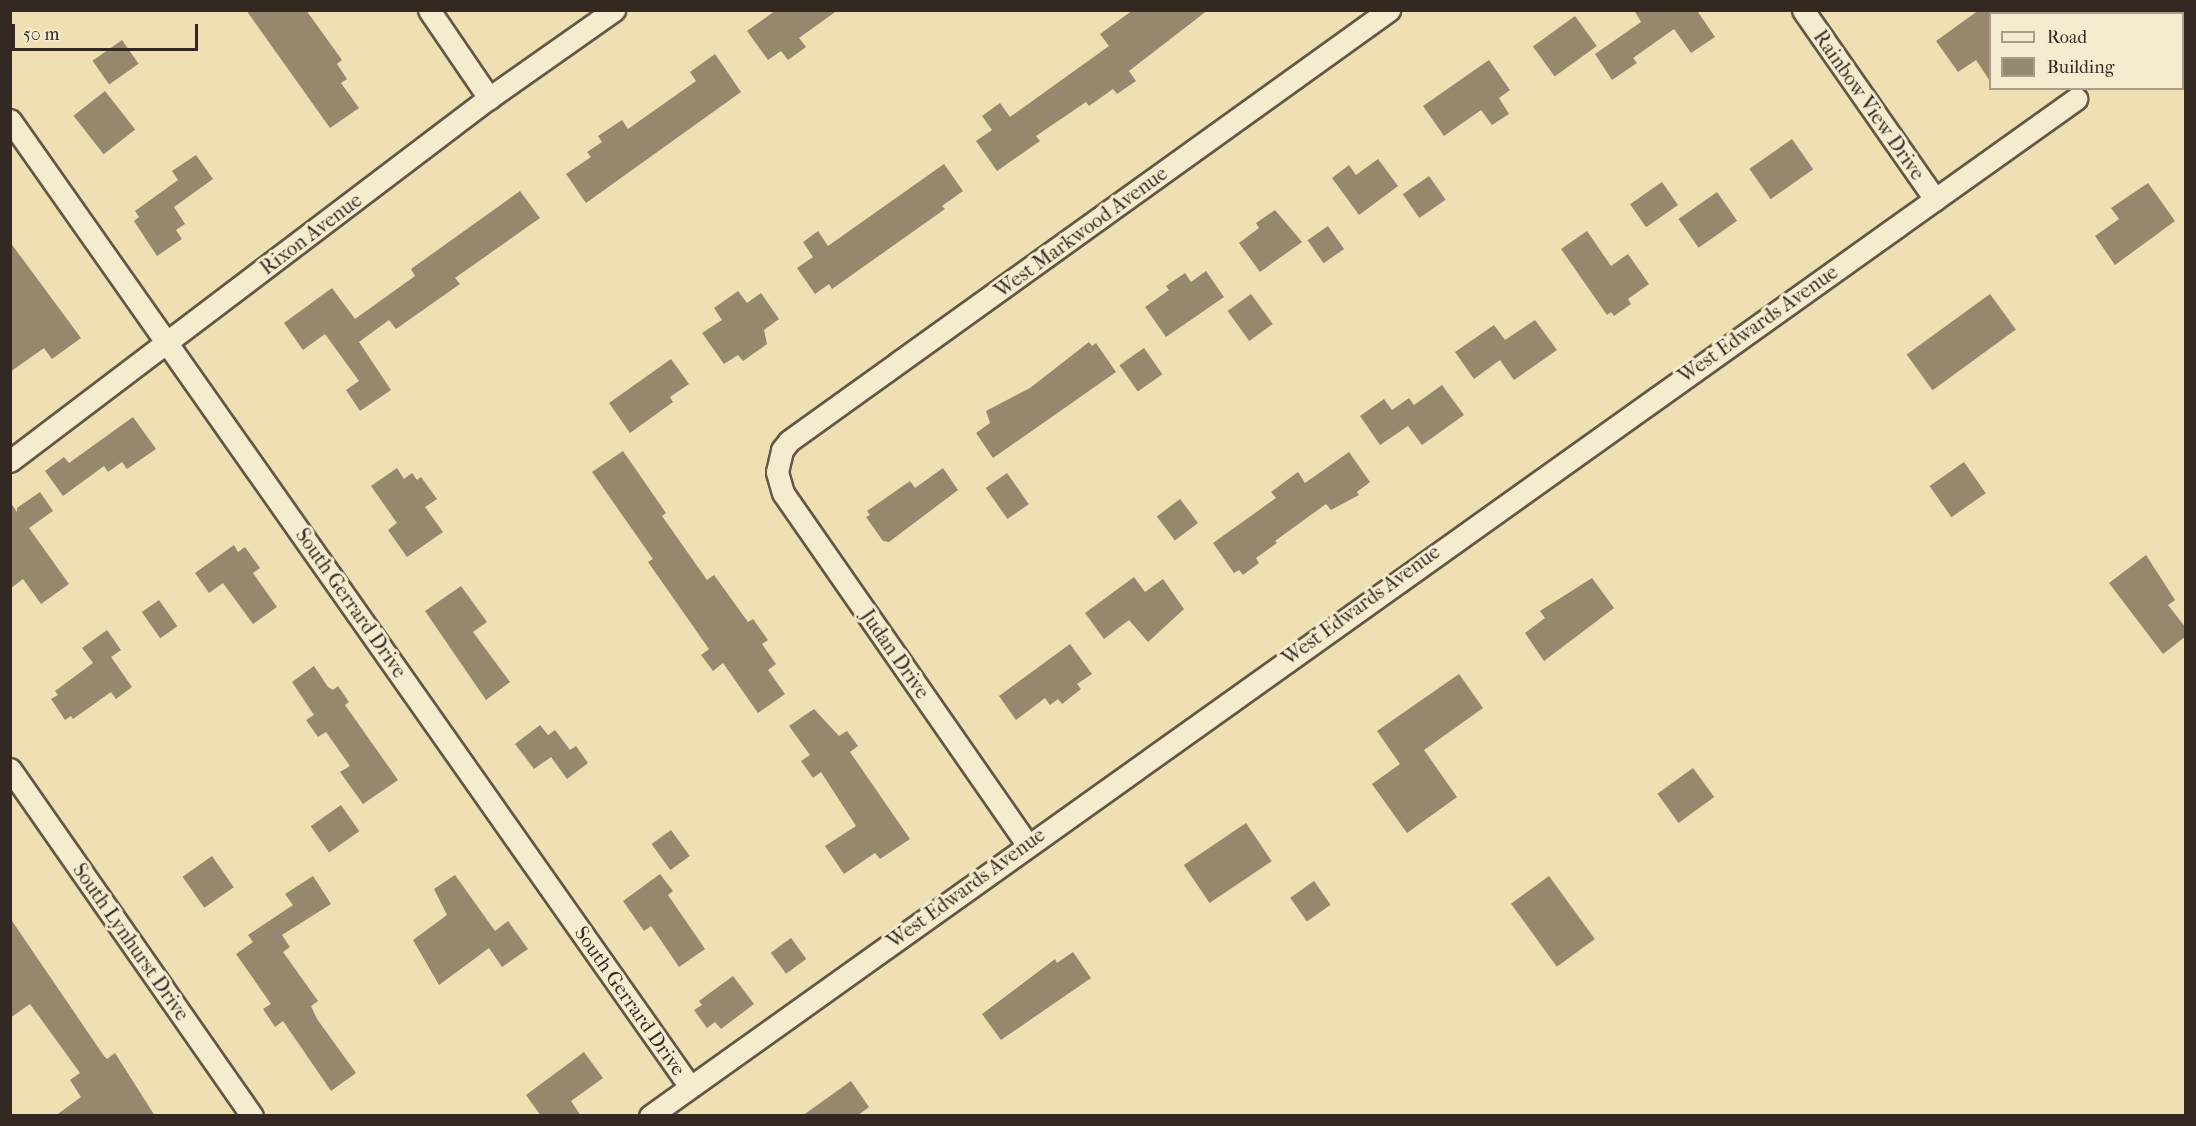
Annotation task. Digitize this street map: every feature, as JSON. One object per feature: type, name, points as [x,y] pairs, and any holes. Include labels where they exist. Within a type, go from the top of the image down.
[{"type":"street","points":[[429,10],[489,98]]},
{"type":"street","name":"Rixon Avenue","points":[[10,461],[489,98],[614,10]]},
{"type":"street","name":"West Markwood Avenue","points":[[779,459],[789,441],[1389,10]]},
{"type":"street","name":"Rainbow View Drive","points":[[1803,10],[1935,199]]},
{"type":"street","name":"West Edwards Avenue","points":[[650,1116],[1026,844],[2076,99]]},
{"type":"street","name":"South Gerrard Drive","points":[[10,120],[690,1086]]},
{"type":"street","name":"Judan Drive","points":[[779,459],[778,478],[783,493],[1026,844]]},
{"type":"street","name":"South Lynhurst Drive","points":[[10,768],[252,1116]]},
{"type":"building","points":[[246,10],[306,10],[342,60],[337,64],[347,79],[341,83],[359,108],[330,128]]},
{"type":"building","points":[[776,10],[838,10],[799,38],[806,47],[788,60],[781,51],[768,60],[747,31]]},
{"type":"building","points":[[1133,10],[1208,10],[1129,71],[1136,81],[1117,94],[1113,89],[1089,106],[1086,102],[1036,136],[1040,141],[997,171],[976,141],[992,130],[982,116],[1000,103],[1010,117],[1109,46],[1100,34]]},
{"type":"building","points":[[1634,10],[1700,10],[1698,12],[1715,37],[1691,53],[1674,29],[1633,58],[1637,63],[1612,80],[1595,54],[1641,22]]},
{"type":"building","points":[[1979,10],[1990,10],[1989,80],[1976,60],[1958,72],[1936,41]]},
{"type":"building","points":[[1575,16],[1597,46],[1555,76],[1533,47]]},
{"type":"building","points":[[122,40],[139,64],[109,84],[93,61]]},
{"type":"building","points":[[715,54],[741,92],[586,203],[566,174],[591,157],[587,152],[602,142],[598,136],[622,120],[628,129],[696,81],[690,72]]},
{"type":"building","points":[[1489,60],[1510,90],[1499,98],[1509,114],[1492,125],[1481,110],[1444,136],[1423,106]]},
{"type":"building","points":[[105,91],[135,130],[104,154],[73,116]]},
{"type":"building","points":[[1792,139],[1813,169],[1771,199],[1749,169]]},
{"type":"building","points":[[196,155],[213,179],[174,207],[185,224],[176,230],[182,239],[157,256],[134,221],[139,217],[135,211],[178,180],[172,171]]},
{"type":"building","points":[[1378,159],[1398,186],[1359,215],[1332,178],[1349,165],[1356,175]]},
{"type":"building","points":[[944,164],[963,191],[942,206],[945,209],[832,289],[829,284],[815,294],[797,268],[813,257],[803,242],[818,231],[828,246]]},
{"type":"building","points":[[1429,176],[1446,200],[1419,218],[1403,194]]},
{"type":"building","points":[[1662,182],[1678,205],[1646,227],[1630,204]]},
{"type":"building","points":[[2148,183],[2175,221],[2115,265],[2095,236],[2119,219],[2111,208]]},
{"type":"building","points":[[520,191],[540,218],[455,278],[460,284],[396,329],[389,320],[359,342],[391,390],[360,411],[346,390],[359,381],[325,334],[303,350],[284,323],[332,288],[355,319],[415,276],[411,269]]},
{"type":"building","points":[[1717,192],[1737,221],[1699,248],[1678,219]]},
{"type":"building","points":[[1275,210],[1302,242],[1260,272],[1239,243],[1259,228],[1256,223]]},
{"type":"building","points":[[1328,226],[1344,249],[1324,263],[1308,240]]},
{"type":"building","points":[[1587,231],[1611,266],[1628,254],[1649,284],[1628,299],[1631,304],[1614,316],[1611,312],[1607,315],[1561,249]]},
{"type":"building","points":[[10,242],[81,338],[52,359],[44,348],[10,372]]},
{"type":"building","points":[[1206,271],[1224,297],[1166,337],[1145,307],[1169,290],[1166,286],[1185,273],[1191,282]]},
{"type":"building","points":[[738,291],[747,303],[761,293],[779,319],[764,330],[767,344],[743,361],[738,355],[724,364],[702,333],[722,320],[714,308]]},
{"type":"building","points":[[1251,294],[1273,324],[1249,341],[1228,311]]},
{"type":"building","points":[[1990,294],[2016,330],[1933,390],[1907,355]]},
{"type":"building","points":[[1535,320],[1557,350],[1514,380],[1500,360],[1474,379],[1455,352],[1494,325],[1505,340]]},
{"type":"building","points":[[1089,342],[1092,346],[1096,343],[1116,372],[993,458],[976,433],[990,423],[986,411],[1030,388]]},
{"type":"building","points":[[1144,348],[1162,374],[1138,391],[1119,365]]},
{"type":"building","points":[[671,359],[689,384],[670,397],[673,402],[630,433],[609,403]]},
{"type":"building","points":[[1442,385],[1464,415],[1422,445],[1408,426],[1380,445],[1360,416],[1384,399],[1392,410],[1409,398],[1414,405]]},
{"type":"building","points":[[133,417],[156,449],[127,469],[122,462],[108,472],[104,466],[63,496],[45,471],[64,457],[69,463]]},
{"type":"building","points":[[623,451],[666,513],[662,516],[707,580],[714,575],[748,622],[753,619],[768,640],[762,644],[776,664],[768,670],[785,694],[758,713],[723,663],[713,671],[701,655],[709,649],[648,562],[653,559],[592,472]]},
{"type":"building","points":[[1349,452],[1370,482],[1357,492],[1359,495],[1331,510],[1326,504],[1275,541],[1277,543],[1256,558],[1259,563],[1243,575],[1239,570],[1234,573],[1213,543],[1276,498],[1271,492],[1298,472],[1305,483]]},
{"type":"building","points":[[1964,462],[1986,493],[1951,517],[1930,486]]},
{"type":"building","points":[[397,468],[404,479],[412,473],[417,480],[421,477],[437,499],[425,507],[443,532],[407,557],[388,530],[397,523],[371,486]]},
{"type":"building","points":[[943,468],[958,490],[889,542],[883,541],[866,517],[870,515],[867,511],[910,481],[915,488]]},
{"type":"building","points":[[1007,473],[1029,504],[1007,519],[986,488]]},
{"type":"building","points":[[40,492],[53,511],[29,528],[69,584],[41,604],[23,579],[10,589],[10,502],[17,512],[17,508]]},
{"type":"building","points":[[1180,499],[1198,523],[1175,540],[1157,516]]},
{"type":"building","points":[[234,545],[238,552],[245,547],[260,568],[253,573],[277,607],[253,624],[223,583],[209,593],[195,573]]},
{"type":"building","points":[[2146,555],[2175,600],[2168,605],[2186,628],[2186,636],[2163,654],[2109,583]]},
{"type":"building","points":[[1134,577],[1145,592],[1163,579],[1184,609],[1148,642],[1129,620],[1104,639],[1085,613]]},
{"type":"building","points":[[1592,578],[1614,608],[1544,661],[1525,633],[1545,618],[1540,611]]},
{"type":"building","points":[[461,586],[487,622],[473,632],[510,682],[486,700],[425,611]]},
{"type":"building","points":[[159,600],[177,626],[160,638],[142,612]]},
{"type":"building","points":[[107,630],[121,650],[111,657],[132,687],[116,699],[111,692],[73,719],[71,716],[65,720],[51,699],[58,695],[55,691],[93,663],[82,648]]},
{"type":"building","points":[[1070,644],[1092,674],[1077,684],[1081,689],[1062,704],[1058,699],[1050,705],[1045,698],[1016,720],[999,696]]},
{"type":"building","points":[[314,666],[328,687],[333,690],[338,686],[349,702],[345,705],[398,780],[363,804],[340,772],[350,766],[326,732],[318,737],[306,720],[314,715],[292,682]]},
{"type":"building","points":[[1459,674],[1483,708],[1424,750],[1457,797],[1407,833],[1372,784],[1400,764],[1377,731]]},
{"type":"building","points":[[814,709],[839,736],[847,731],[858,746],[850,752],[910,839],[880,859],[875,853],[844,874],[825,846],[856,826],[821,772],[813,778],[801,761],[810,755],[789,726]]},
{"type":"building","points":[[540,725],[548,735],[555,730],[570,750],[576,746],[588,763],[567,779],[551,757],[534,769],[515,744]]},
{"type":"building","points":[[1693,768],[1714,797],[1679,823],[1657,794]]},
{"type":"building","points":[[341,805],[359,831],[329,852],[311,826]]},
{"type":"building","points":[[1246,823],[1272,861],[1210,903],[1184,865]]},
{"type":"building","points":[[671,830],[690,856],[670,870],[652,844]]},
{"type":"building","points":[[212,856],[234,887],[204,908],[183,877]]},
{"type":"building","points":[[660,874],[673,891],[668,895],[705,949],[679,967],[651,926],[644,931],[623,901]]},
{"type":"building","points":[[455,875],[495,931],[508,921],[528,949],[502,967],[489,948],[439,985],[413,940],[447,915],[434,889]]},
{"type":"building","points":[[313,876],[331,904],[282,935],[290,947],[283,952],[318,1001],[311,1006],[317,1019],[356,1073],[331,1091],[283,1021],[275,1027],[263,1009],[271,1004],[236,954],[253,942],[248,935],[293,905],[285,894]]},
{"type":"building","points":[[1549,876],[1595,939],[1557,967],[1511,904]]},
{"type":"building","points":[[1314,881],[1331,905],[1307,921],[1290,898]]},
{"type":"building","points":[[10,918],[104,1056],[107,1059],[115,1053],[155,1116],[55,1116],[81,1097],[70,1080],[80,1073],[30,1004],[10,1018]]},
{"type":"building","points":[[791,938],[806,959],[786,974],[771,953]]},
{"type":"building","points":[[1073,952],[1091,978],[1001,1040],[982,1014],[1055,959],[1057,963]]},
{"type":"building","points":[[733,976],[754,1004],[721,1029],[715,1022],[707,1028],[694,1010],[702,1005],[699,1001]]},
{"type":"building","points":[[584,1052],[603,1078],[571,1101],[581,1116],[541,1116],[526,1095]]},
{"type":"building","points":[[851,1081],[869,1107],[857,1116],[802,1116]]}]
